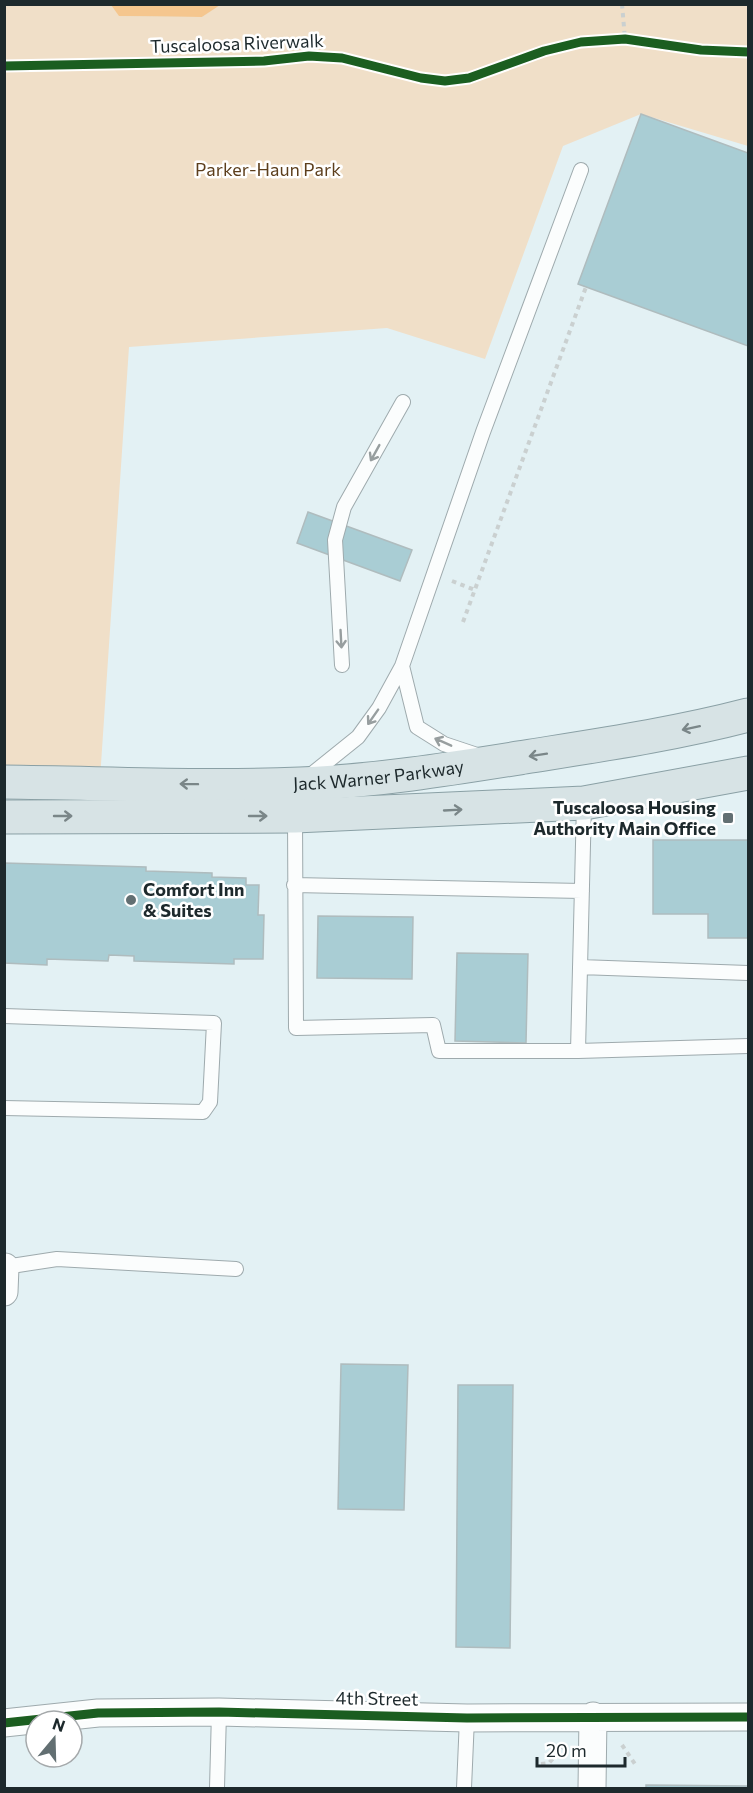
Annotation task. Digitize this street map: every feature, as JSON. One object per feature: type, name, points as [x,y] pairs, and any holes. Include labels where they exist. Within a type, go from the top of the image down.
[{"type":"main road","name":"Jack Warner Parkway","points":[[4,782],[300,784],[366,779],[498,762],[658,735],[748,715]]},
{"type":"main road","name":"Jack Warner Parkway","points":[[4,817],[295,816],[584,803],[748,773]]},
{"type":"street","points":[[4,1292],[5,1267]]},
{"type":"street","name":"4th Street","points":[[4,1723],[98,1713],[219,1712],[466,1718],[748,1717]]},
{"type":"street","points":[[592,1788],[593,1716]]},
{"type":"lane","points":[[300,784],[358,737],[379,708],[402,666],[483,432],[582,170]]},
{"type":"lane","points":[[342,665],[335,540],[344,507],[403,402]]},
{"type":"lane","points":[[402,666],[417,727],[444,744],[498,762]]},
{"type":"lane","points":[[578,1052],[584,803]]},
{"type":"lane","points":[[295,816],[296,1028],[433,1026],[439,1051],[578,1052],[748,1046]]},
{"type":"lane","points":[[294,885],[582,891]]},
{"type":"lane","points":[[580,968],[748,973]]},
{"type":"lane","points":[[4,1016],[214,1023],[210,1102],[202,1112],[4,1108]]},
{"type":"lane","points":[[5,1267],[57,1260],[236,1269]]},
{"type":"lane","points":[[218,1788],[219,1712]]},
{"type":"lane","points":[[464,1788],[466,1718]]},
{"type":"path","points":[[622,4],[625,39]]},
{"type":"path","points":[[614,40],[636,41]]},
{"type":"path","points":[[463,622],[586,287]]},
{"type":"path","points":[[614,1742],[622,1745],[634,1764]]},
{"type":"path","points":[[541,1764],[549,1763],[567,1743]]},
{"type":"green space","name":"Parker-Haun Park","points":[[220,4],[748,5],[748,146],[641,114],[563,146],[485,359],[387,328],[129,347],[99,794],[5,794],[5,5],[111,5],[120,16],[202,17]]},
{"type":"shaded area","points":[[111,5],[220,5],[202,17],[119,16]]},
{"type":"building","points":[[641,114],[748,153],[748,346],[578,284]]},
{"type":"building","points":[[308,512],[412,550],[400,581],[297,543]]},
{"type":"building","points":[[653,840],[748,840],[748,938],[708,938],[708,914],[653,914]]},
{"type":"building","name":"Comfort Inn & Suites","points":[[4,863],[146,867],[146,871],[212,873],[212,877],[246,878],[246,885],[259,885],[258,915],[264,915],[263,959],[234,959],[234,964],[134,961],[134,956],[109,955],[108,961],[47,959],[47,965],[4,963]]},
{"type":"building","points":[[318,916],[413,917],[412,979],[317,978]]},
{"type":"building","points":[[457,953],[528,954],[526,1043],[455,1041]]},
{"type":"building","points":[[341,1364],[408,1365],[404,1510],[338,1509]]},
{"type":"building","points":[[458,1385],[513,1385],[510,1648],[456,1647]]},
{"type":"building","points":[[646,1785],[748,1786],[748,1788],[646,1788]]},
{"type":"cycle path","name":"Tuscaloosa Riverwalk","points":[[4,66],[264,61],[309,56],[342,58],[421,78],[445,81],[469,78],[544,51],[581,42],[625,39],[701,50],[748,52]]},
{"type":"cycle path","points":[[4,1723],[98,1713],[219,1712],[467,1718],[748,1717]]},
{"type":"place","name":"Tuscaloosa Housing Authority Main Office","points":[[728,818]]},
{"type":"place","name":"Comfort Inn & Suites","points":[[131,900]]}]
